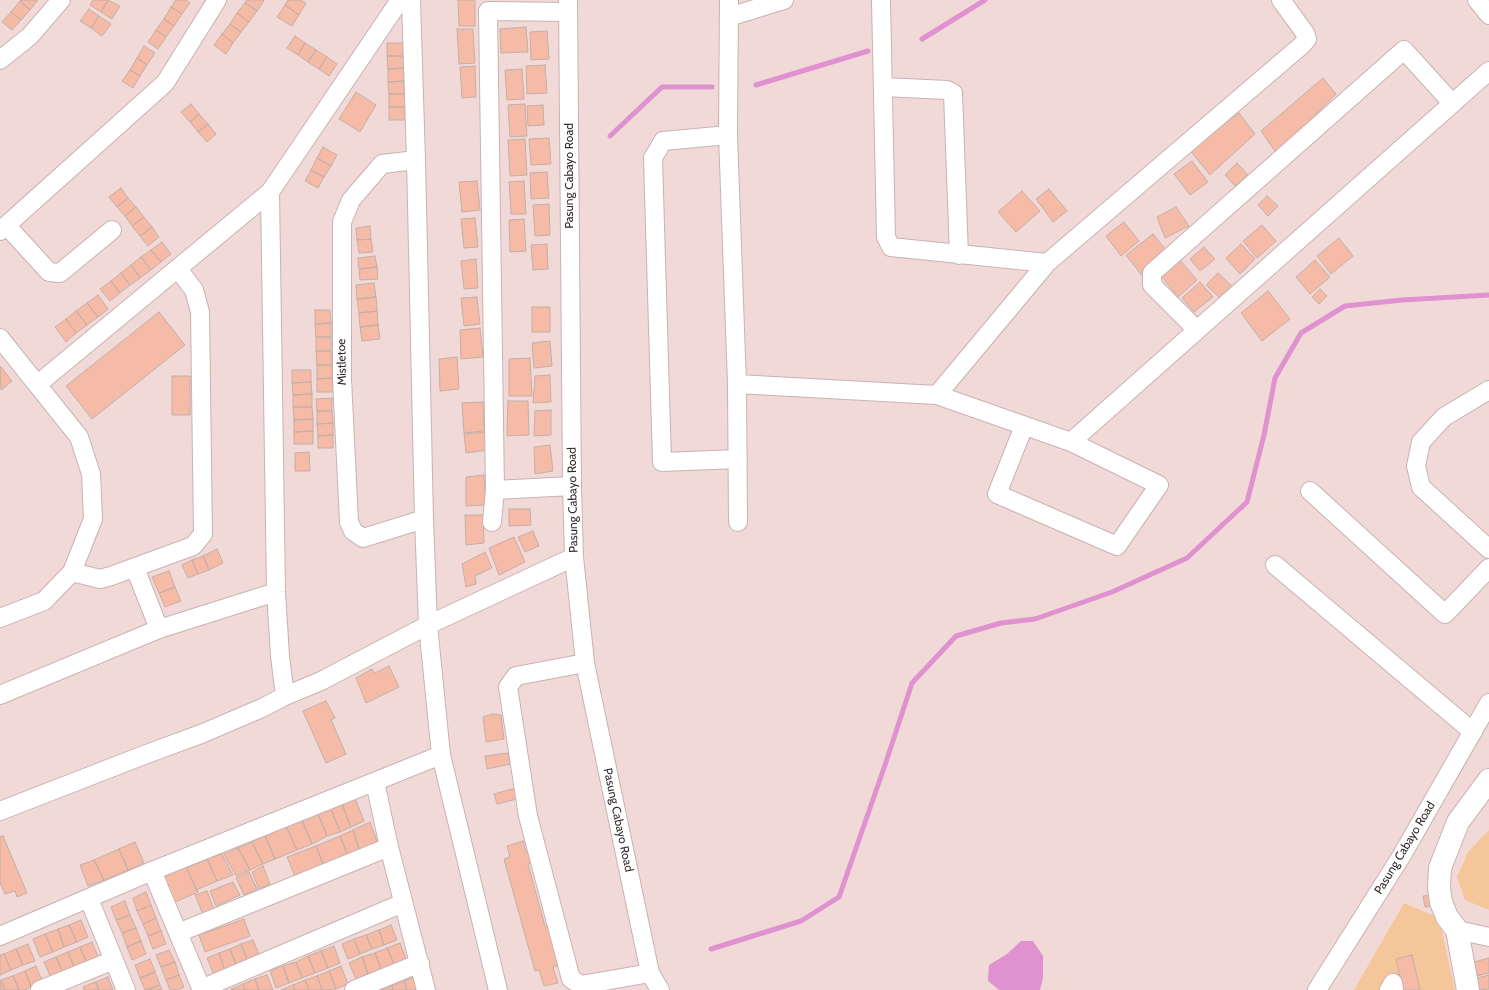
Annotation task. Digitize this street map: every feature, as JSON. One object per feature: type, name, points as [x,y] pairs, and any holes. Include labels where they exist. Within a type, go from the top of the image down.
[{"type":"street","points":[[0,60],[30,36],[61,0]]},
{"type":"street","points":[[112,230],[60,273],[49,272],[3,228],[165,83],[217,0]]},
{"type":"street","points":[[38,384],[270,192],[400,0]]},
{"type":"street","points":[[411,0],[428,625],[442,755],[498,990]]},
{"type":"street","points":[[738,522],[737,384],[728,135],[729,9],[784,0]]},
{"type":"street","points":[[881,0],[886,237],[891,248],[1047,263]]},
{"type":"street","points":[[937,395],[1047,263],[1302,45],[1307,39],[1305,33],[1281,0]]},
{"type":"street","points":[[1477,0],[1489,15]]},
{"type":"street","points":[[492,522],[495,490],[488,11],[568,6]]},
{"type":"street","name":"Pasung Cabayo Road","points":[[568,6],[572,486],[574,558],[585,662],[650,973],[660,990]]},
{"type":"street","points":[[1197,330],[1152,285],[1152,273],[1404,50],[1452,103]]},
{"type":"street","points":[[1071,442],[1489,71]]},
{"type":"street","points":[[883,87],[947,90],[953,93],[959,255]]},
{"type":"street","points":[[728,135],[662,141],[653,158],[662,462],[738,459]]},
{"type":"street","name":"Mistletoe","points":[[416,160],[382,164],[351,200],[342,222],[342,379],[349,522],[353,531],[363,538],[424,519]]},
{"type":"street","points":[[270,192],[276,592],[280,656],[285,696]]},
{"type":"street","points":[[72,572],[100,579],[135,568],[193,546],[203,534],[200,312],[194,290],[178,269]]},
{"type":"street","points":[[0,338],[79,437],[91,474],[93,519],[72,572],[44,601],[0,618]]},
{"type":"street","points":[[737,384],[937,395],[1071,442],[1159,485],[1116,546],[997,494],[1024,426]]},
{"type":"street","points":[[1489,390],[1444,417],[1421,442],[1416,466],[1421,487],[1489,549]]},
{"type":"street","points":[[495,490],[572,486]]},
{"type":"street","points":[[1310,491],[1445,614],[1489,568]]},
{"type":"street","points":[[0,811],[144,754],[201,734],[262,708],[285,696],[321,681],[428,625],[574,558]]},
{"type":"street","points":[[1275,565],[1473,732]]},
{"type":"street","points":[[135,568],[159,629]]},
{"type":"street","points":[[0,695],[159,629],[276,592]]},
{"type":"street","points":[[585,662],[516,676],[508,686],[528,816],[571,979],[581,985],[650,973]]},
{"type":"street","name":"Pasung Cabayo Road","points":[[1317,990],[1402,855],[1489,703]]},
{"type":"street","points":[[0,936],[152,871],[442,755]]},
{"type":"street","points":[[1468,990],[1457,930],[1447,918],[1441,902],[1439,888],[1440,868],[1458,822],[1489,780]]},
{"type":"street","points":[[375,782],[389,847],[426,990]]},
{"type":"street","points":[[178,933],[389,847]]},
{"type":"street","points":[[152,871],[201,990],[403,903]]},
{"type":"street","points":[[89,899],[126,990]]},
{"type":"street","points":[[1457,930],[1489,937]]},
{"type":"street","points":[[40,990],[114,960]]},
{"type":"street","points":[[354,990],[420,963]]},
{"type":"street","points":[[1389,990],[1393,983],[1394,990]]},
{"type":"shaded area","points":[[1489,830],[1489,910],[1465,900],[1457,877],[1468,852]]},
{"type":"shaded area","points":[[1404,903],[1439,918],[1455,990],[1354,990]]},
{"type":"shaded area","points":[[1021,941],[1033,941],[1043,956],[1043,978],[1040,990],[999,990],[988,981],[989,965],[1007,954]]},
{"type":"building","points":[[38,0],[30,10],[20,1]]},
{"type":"building","points":[[93,0],[108,0],[101,12],[90,5]]},
{"type":"building","points":[[108,0],[120,6],[112,19],[101,12]]},
{"type":"building","points":[[176,0],[186,0],[190,3],[182,14],[171,7]]},
{"type":"building","points":[[247,0],[264,1],[257,11],[245,3]]},
{"type":"building","points":[[288,0],[301,0],[306,3],[299,15],[285,5]]},
{"type":"building","points":[[458,0],[475,0],[475,26],[459,26]]},
{"type":"building","points":[[20,1],[30,10],[21,20],[11,12]]},
{"type":"building","points":[[245,3],[257,11],[249,22],[237,13]]},
{"type":"building","points":[[285,5],[299,15],[292,26],[277,17]]},
{"type":"building","points":[[171,7],[182,14],[174,26],[164,19]]},
{"type":"building","points":[[89,9],[99,16],[91,28],[80,21]]},
{"type":"building","points":[[11,12],[21,20],[12,30],[2,22]]},
{"type":"building","points":[[237,13],[249,22],[241,32],[230,24]]},
{"type":"building","points":[[99,16],[111,24],[102,36],[91,28]]},
{"type":"building","points":[[164,19],[174,26],[166,37],[156,30]]},
{"type":"building","points":[[230,24],[241,32],[233,43],[222,34]]},
{"type":"building","points":[[526,27],[528,52],[501,53],[500,29]]},
{"type":"building","points":[[457,29],[473,29],[475,63],[459,64]]},
{"type":"building","points":[[156,30],[166,37],[158,49],[148,42]]},
{"type":"building","points":[[547,31],[549,59],[531,60],[530,32]]},
{"type":"building","points":[[222,34],[233,43],[226,54],[214,45]]},
{"type":"building","points":[[295,36],[305,43],[298,55],[287,48]]},
{"type":"building","points":[[305,43],[316,50],[308,62],[298,55]]},
{"type":"building","points":[[387,43],[403,43],[403,56],[387,56]]},
{"type":"building","points":[[144,46],[155,53],[147,65],[137,58]]},
{"type":"building","points":[[316,50],[327,57],[319,69],[308,62]]},
{"type":"building","points":[[387,56],[403,56],[404,68],[388,69]]},
{"type":"building","points":[[327,57],[337,64],[329,76],[319,69]]},
{"type":"building","points":[[137,58],[147,65],[140,76],[130,70]]},
{"type":"building","points":[[545,65],[547,93],[527,94],[526,66]]},
{"type":"building","points":[[475,66],[476,97],[462,98],[460,67]]},
{"type":"building","points":[[404,68],[404,81],[388,82],[388,69]]},
{"type":"building","points":[[522,69],[524,99],[507,100],[505,70]]},
{"type":"building","points":[[130,70],[140,76],[133,88],[122,81]]},
{"type":"building","points":[[1323,78],[1336,94],[1277,154],[1261,131]]},
{"type":"building","points":[[404,81],[404,94],[389,94],[388,82]]},
{"type":"building","points":[[356,92],[376,105],[360,132],[339,119]]},
{"type":"building","points":[[389,94],[404,94],[405,107],[389,107]]},
{"type":"building","points":[[191,104],[199,114],[190,122],[181,112]]},
{"type":"building","points":[[525,104],[527,136],[510,137],[508,105]]},
{"type":"building","points":[[543,105],[544,125],[528,126],[527,106]]},
{"type":"building","points":[[389,107],[405,107],[405,120],[389,120]]},
{"type":"building","points":[[1239,113],[1255,134],[1210,175],[1189,149]]},
{"type":"building","points":[[199,114],[208,124],[198,132],[190,122]]},
{"type":"building","points":[[208,124],[216,134],[207,142],[198,132]]},
{"type":"building","points":[[549,138],[551,164],[531,165],[529,139]]},
{"type":"building","points":[[525,139],[527,175],[510,176],[508,140]]},
{"type":"building","points":[[323,147],[337,155],[331,166],[317,158]]},
{"type":"building","points":[[317,158],[331,166],[324,177],[311,170]]},
{"type":"building","points":[[1192,161],[1208,182],[1190,195],[1174,174]]},
{"type":"building","points":[[1237,163],[1248,175],[1235,186],[1225,175]]},
{"type":"building","points":[[311,170],[324,177],[318,188],[305,181]]},
{"type":"building","points":[[547,172],[549,198],[531,199],[530,173]]},
{"type":"building","points":[[477,181],[480,210],[462,212],[459,182]]},
{"type":"building","points":[[524,181],[526,214],[511,214],[509,182]]},
{"type":"building","points":[[121,188],[128,198],[117,207],[109,197]]},
{"type":"building","points":[[1049,189],[1067,211],[1053,222],[1036,199]]},
{"type":"building","points":[[1022,191],[1040,211],[1016,232],[998,212]]},
{"type":"building","points":[[1267,196],[1278,206],[1268,216],[1258,205]]},
{"type":"building","points":[[128,198],[136,207],[125,216],[117,207]]},
{"type":"building","points":[[549,204],[550,235],[535,236],[533,205]]},
{"type":"building","points":[[136,207],[144,217],[132,226],[125,216]]},
{"type":"building","points":[[1176,207],[1189,226],[1165,238],[1157,217]]},
{"type":"building","points":[[144,217],[152,227],[140,236],[132,226]]},
{"type":"building","points":[[475,218],[478,247],[464,248],[461,219]]},
{"type":"building","points":[[524,219],[526,251],[510,252],[509,220]]},
{"type":"building","points":[[1124,222],[1139,241],[1121,256],[1106,236]]},
{"type":"building","points":[[1262,225],[1276,241],[1257,258],[1243,241]]},
{"type":"building","points":[[370,226],[371,239],[357,240],[356,228]]},
{"type":"building","points":[[152,227],[159,237],[148,246],[140,236]]},
{"type":"building","points":[[1153,234],[1170,255],[1143,277],[1126,255]]},
{"type":"building","points":[[1339,238],[1353,256],[1331,274],[1317,256]]},
{"type":"building","points":[[371,239],[373,252],[359,253],[357,240]]},
{"type":"building","points":[[162,242],[171,254],[161,262],[151,250]]},
{"type":"building","points":[[547,244],[548,269],[533,270],[531,245]]},
{"type":"building","points":[[1241,244],[1255,259],[1240,274],[1226,258]]},
{"type":"building","points":[[1204,247],[1215,259],[1200,271],[1190,259]]},
{"type":"building","points":[[151,250],[161,262],[151,270],[141,257]]},
{"type":"building","points":[[375,256],[377,267],[359,269],[358,258]]},
{"type":"building","points":[[141,257],[151,270],[140,278],[131,265]]},
{"type":"building","points":[[476,259],[478,288],[464,289],[461,261]]},
{"type":"building","points":[[1180,260],[1197,280],[1178,297],[1161,276]]},
{"type":"building","points":[[1315,260],[1330,277],[1310,294],[1296,277]]},
{"type":"building","points":[[131,265],[140,278],[130,285],[121,273]]},
{"type":"building","points":[[377,267],[378,279],[360,280],[359,269]]},
{"type":"building","points":[[121,273],[130,285],[120,293],[111,281]]},
{"type":"building","points":[[1218,273],[1233,287],[1221,299],[1206,285]]},
{"type":"building","points":[[111,281],[120,293],[110,301],[100,289]]},
{"type":"building","points":[[1200,282],[1213,297],[1194,312],[1182,298]]},
{"type":"building","points":[[374,283],[376,297],[357,299],[356,285]]},
{"type":"building","points":[[1320,289],[1327,296],[1319,304],[1312,297]]},
{"type":"building","points":[[1268,291],[1290,319],[1262,341],[1241,313]]},
{"type":"building","points":[[98,295],[108,309],[98,317],[87,303]]},
{"type":"building","points":[[376,297],[377,311],[359,313],[357,299]]},
{"type":"building","points":[[477,297],[480,324],[464,326],[461,298]]},
{"type":"building","points":[[87,303],[98,317],[87,325],[76,311]]},
{"type":"building","points":[[532,307],[550,307],[550,332],[532,332]]},
{"type":"building","points":[[315,310],[330,310],[331,323],[315,324]]},
{"type":"building","points":[[76,311],[87,325],[76,333],[66,319]]},
{"type":"building","points":[[377,311],[378,325],[360,327],[359,313]]},
{"type":"building","points":[[159,312],[185,345],[92,419],[66,386]]},
{"type":"building","points":[[66,319],[76,333],[66,342],[55,327]]},
{"type":"building","points":[[331,323],[331,337],[316,337],[315,324]]},
{"type":"building","points":[[378,325],[380,339],[362,341],[360,327]]},
{"type":"building","points":[[480,328],[483,357],[461,359],[460,330]]},
{"type":"building","points":[[316,337],[331,337],[331,351],[316,351]]},
{"type":"building","points":[[550,341],[552,366],[534,368],[532,343]]},
{"type":"building","points":[[316,351],[331,351],[332,365],[317,365]]},
{"type":"building","points":[[457,357],[459,389],[440,391],[439,359]]},
{"type":"building","points":[[530,358],[532,396],[509,396],[509,359]]},
{"type":"building","points":[[317,365],[332,365],[332,378],[317,379]]},
{"type":"building","points":[[1,367],[12,381],[1,390],[0,368]]},
{"type":"building","points":[[292,370],[311,370],[311,382],[292,383]]},
{"type":"building","points":[[550,375],[551,402],[533,403],[535,376]]},
{"type":"building","points":[[172,376],[190,376],[190,415],[172,415]]},
{"type":"building","points":[[332,378],[333,392],[317,392],[317,379]]},
{"type":"building","points":[[311,382],[312,394],[293,395],[292,383]]},
{"type":"building","points":[[312,394],[312,407],[293,407],[293,395]]},
{"type":"building","points":[[332,398],[332,411],[317,411],[316,399]]},
{"type":"building","points":[[508,401],[528,401],[529,435],[507,436]]},
{"type":"building","points":[[483,402],[484,431],[464,433],[462,403]]},
{"type":"building","points":[[293,407],[312,407],[313,419],[294,420]]},
{"type":"building","points":[[551,410],[551,435],[534,436],[535,411]]},
{"type":"building","points":[[317,411],[332,411],[333,423],[317,424]]},
{"type":"building","points":[[313,419],[313,431],[294,432],[294,420]]},
{"type":"building","points":[[333,423],[333,435],[318,436],[317,424]]},
{"type":"building","points":[[313,431],[313,444],[294,444],[294,432]]},
{"type":"building","points":[[487,432],[488,450],[466,453],[464,434]]},
{"type":"building","points":[[333,435],[333,448],[318,448],[318,436]]},
{"type":"building","points":[[550,445],[553,471],[535,474],[534,447]]},
{"type":"building","points":[[309,452],[310,471],[295,471],[295,453]]},
{"type":"building","points":[[484,475],[486,505],[466,506],[466,477]]},
{"type":"building","points":[[509,509],[530,509],[531,525],[509,526]]},
{"type":"building","points":[[465,515],[483,515],[484,543],[466,545]]},
{"type":"building","points":[[533,531],[539,546],[525,552],[518,537]]},
{"type":"building","points":[[514,537],[525,562],[499,575],[489,548]]},
{"type":"building","points":[[217,549],[223,563],[209,570],[203,556]]},
{"type":"building","points":[[485,552],[492,568],[475,576],[476,584],[466,587],[462,564]]},
{"type":"building","points":[[203,556],[209,570],[198,574],[192,560]]},
{"type":"building","points":[[192,560],[198,574],[188,578],[182,565]]},
{"type":"building","points":[[169,571],[175,587],[159,593],[152,577]]},
{"type":"building","points":[[175,587],[181,601],[165,607],[159,593]]},
{"type":"building","points":[[389,666],[399,687],[366,703],[356,678],[372,669],[375,673]]},
{"type":"building","points":[[326,701],[335,718],[331,720],[346,754],[326,763],[303,711]]},
{"type":"building","points":[[492,714],[501,715],[504,739],[486,742],[483,717]]},
{"type":"building","points":[[508,753],[510,764],[487,769],[485,756]]},
{"type":"building","points":[[515,788],[517,799],[497,804],[494,794]]},
{"type":"building","points":[[355,798],[364,821],[351,827],[342,804]]},
{"type":"building","points":[[342,804],[351,827],[340,832],[331,809]]},
{"type":"building","points":[[331,809],[340,832],[327,836],[318,814]]},
{"type":"building","points":[[318,814],[327,836],[312,844],[302,820]]},
{"type":"building","points":[[302,820],[312,844],[297,850],[286,826]]},
{"type":"building","points":[[370,822],[378,844],[360,852],[353,830]]},
{"type":"building","points":[[286,826],[297,850],[275,859],[265,836]]},
{"type":"building","points":[[353,830],[360,852],[348,856],[340,836]]},
{"type":"building","points":[[3,836],[27,893],[17,897],[15,891],[5,894],[0,883],[0,837]]},
{"type":"building","points":[[265,836],[275,859],[263,864],[252,842]]},
{"type":"building","points":[[340,836],[348,856],[324,866],[316,846]]},
{"type":"building","points":[[523,841],[526,852],[533,850],[536,861],[528,864],[545,926],[551,926],[559,965],[553,967],[558,983],[544,986],[539,970],[535,971],[504,859],[510,857],[507,846]]},
{"type":"building","points":[[135,842],[144,863],[128,870],[119,849]]},
{"type":"building","points":[[252,842],[263,864],[250,870],[238,848]]},
{"type":"building","points":[[316,846],[324,866],[296,879],[287,857]]},
{"type":"building","points":[[238,848],[250,870],[236,876],[224,854]]},
{"type":"building","points":[[119,849],[128,870],[104,880],[94,860]]},
{"type":"building","points":[[222,854],[233,875],[217,881],[207,859]]},
{"type":"building","points":[[207,859],[217,881],[196,890],[187,868]]},
{"type":"building","points":[[94,860],[104,880],[88,886],[80,865]]},
{"type":"building","points":[[263,866],[270,884],[259,889],[252,872]]},
{"type":"building","points":[[186,867],[198,892],[173,903],[163,877]]},
{"type":"building","points":[[249,872],[257,889],[244,895],[236,878]]},
{"type":"building","points":[[233,882],[240,895],[216,906],[210,891]]},
{"type":"building","points":[[207,891],[215,912],[204,917],[195,895]]},
{"type":"building","points":[[146,892],[151,905],[137,911],[133,898]]},
{"type":"building","points":[[1434,895],[1435,905],[1425,907],[1423,896]]},
{"type":"building","points":[[125,901],[130,915],[116,920],[111,907]]},
{"type":"building","points":[[151,905],[156,918],[143,924],[137,911]]},
{"type":"building","points":[[130,915],[136,928],[122,933],[116,920]]},
{"type":"building","points":[[156,918],[161,931],[148,936],[143,924]]},
{"type":"building","points":[[244,919],[250,936],[205,952],[199,935]]},
{"type":"building","points":[[81,920],[88,937],[77,942],[69,925]]},
{"type":"building","points":[[69,925],[77,942],[64,947],[58,929]]},
{"type":"building","points":[[391,925],[397,940],[384,945],[379,930]]},
{"type":"building","points":[[136,928],[141,941],[127,947],[122,933]]},
{"type":"building","points":[[58,929],[64,947],[53,952],[45,934]]},
{"type":"building","points":[[379,930],[384,945],[372,949],[366,935]]},
{"type":"building","points":[[161,931],[166,944],[153,949],[148,936]]},
{"type":"building","points":[[45,934],[53,952],[40,957],[33,939]]},
{"type":"building","points":[[366,935],[372,949],[360,954],[354,939]]},
{"type":"building","points":[[354,939],[360,954],[348,959],[342,944]]},
{"type":"building","points":[[253,940],[260,957],[248,962],[241,944]]},
{"type":"building","points":[[141,941],[146,954],[132,960],[127,947]]},
{"type":"building","points":[[92,942],[99,959],[87,964],[80,947]]},
{"type":"building","points":[[400,943],[406,959],[394,964],[387,948]]},
{"type":"building","points":[[28,944],[35,961],[23,965],[16,949]]},
{"type":"building","points":[[241,944],[248,962],[237,966],[230,949]]},
{"type":"building","points":[[334,946],[340,963],[328,968],[321,951]]},
{"type":"building","points":[[80,947],[87,964],[75,969],[68,952]]},
{"type":"building","points":[[387,948],[394,964],[381,969],[375,953]]},
{"type":"building","points":[[16,949],[23,965],[11,970],[4,954]]},
{"type":"building","points":[[230,949],[237,966],[225,971],[219,953]]},
{"type":"building","points":[[169,950],[175,962],[161,967],[156,955]]},
{"type":"building","points":[[321,951],[328,968],[315,973],[308,956]]},
{"type":"building","points":[[68,952],[75,969],[63,973],[56,957]]},
{"type":"building","points":[[219,953],[225,971],[214,975],[207,958]]},
{"type":"building","points":[[375,953],[381,969],[368,974],[362,957]]},
{"type":"building","points":[[4,954],[11,970],[0,975],[0,955]]},
{"type":"building","points":[[1412,955],[1420,990],[1403,990],[1396,959]]},
{"type":"building","points":[[308,956],[315,973],[302,978],[296,962]]},
{"type":"building","points":[[56,957],[63,973],[51,978],[44,962]]},
{"type":"building","points":[[362,957],[368,974],[356,979],[349,963]]},
{"type":"building","points":[[1489,958],[1489,973],[1477,976],[1474,962]]},
{"type":"building","points":[[150,959],[155,972],[140,978],[135,965]]},
{"type":"building","points":[[175,962],[179,975],[166,980],[161,967]]},
{"type":"building","points":[[296,962],[302,978],[289,983],[283,966]]},
{"type":"building","points":[[36,966],[43,983],[31,987],[25,971]]},
{"type":"building","points":[[283,966],[289,983],[276,988],[270,971]]},
{"type":"building","points":[[341,966],[348,984],[336,989],[329,971]]},
{"type":"building","points":[[25,971],[31,987],[25,990],[19,990],[13,976]]},
{"type":"building","points":[[329,971],[336,989],[322,990],[317,976]]},
{"type":"building","points":[[155,972],[160,985],[145,990],[140,978]]},
{"type":"building","points":[[179,975],[184,987],[177,990],[170,990],[166,980]]},
{"type":"building","points":[[267,975],[273,990],[259,990],[255,979]]},
{"type":"building","points":[[1489,975],[1489,989],[1479,990],[1477,978]]},
{"type":"building","points":[[13,976],[19,990],[5,990],[1,980]]},
{"type":"building","points":[[317,976],[322,990],[309,990],[305,980]]},
{"type":"building","points":[[416,976],[421,990],[407,990],[404,981]]},
{"type":"building","points":[[108,977],[113,990],[99,990],[96,982]]},
{"type":"building","points":[[255,979],[259,990],[245,990],[243,984]]},
{"type":"building","points":[[1,980],[5,990],[0,990]]},
{"type":"building","points":[[305,980],[309,990],[295,990],[293,985]]},
{"type":"building","points":[[404,981],[407,990],[393,990],[392,986]]},
{"type":"building","points":[[95,982],[99,990],[84,990],[83,987]]},
{"type":"building","points":[[243,984],[245,990],[231,990],[231,989]]},
{"type":"building","points":[[160,985],[162,990],[147,990]]},
{"type":"building","points":[[293,985],[295,990],[281,990]]},
{"type":"building","points":[[392,986],[393,990],[381,990]]},
{"type":"waterway","points":[[922,39],[985,0]]},
{"type":"waterway","points":[[756,85],[868,51]]},
{"type":"waterway","points":[[610,136],[662,87],[712,87]]},
{"type":"waterway","points":[[711,949],[801,921],[839,897],[912,683],[956,636],[1001,623],[1035,619],[1112,592],[1187,558],[1247,502],[1264,435],[1275,378],[1301,333],[1345,306],[1402,300],[1489,295]]}]
